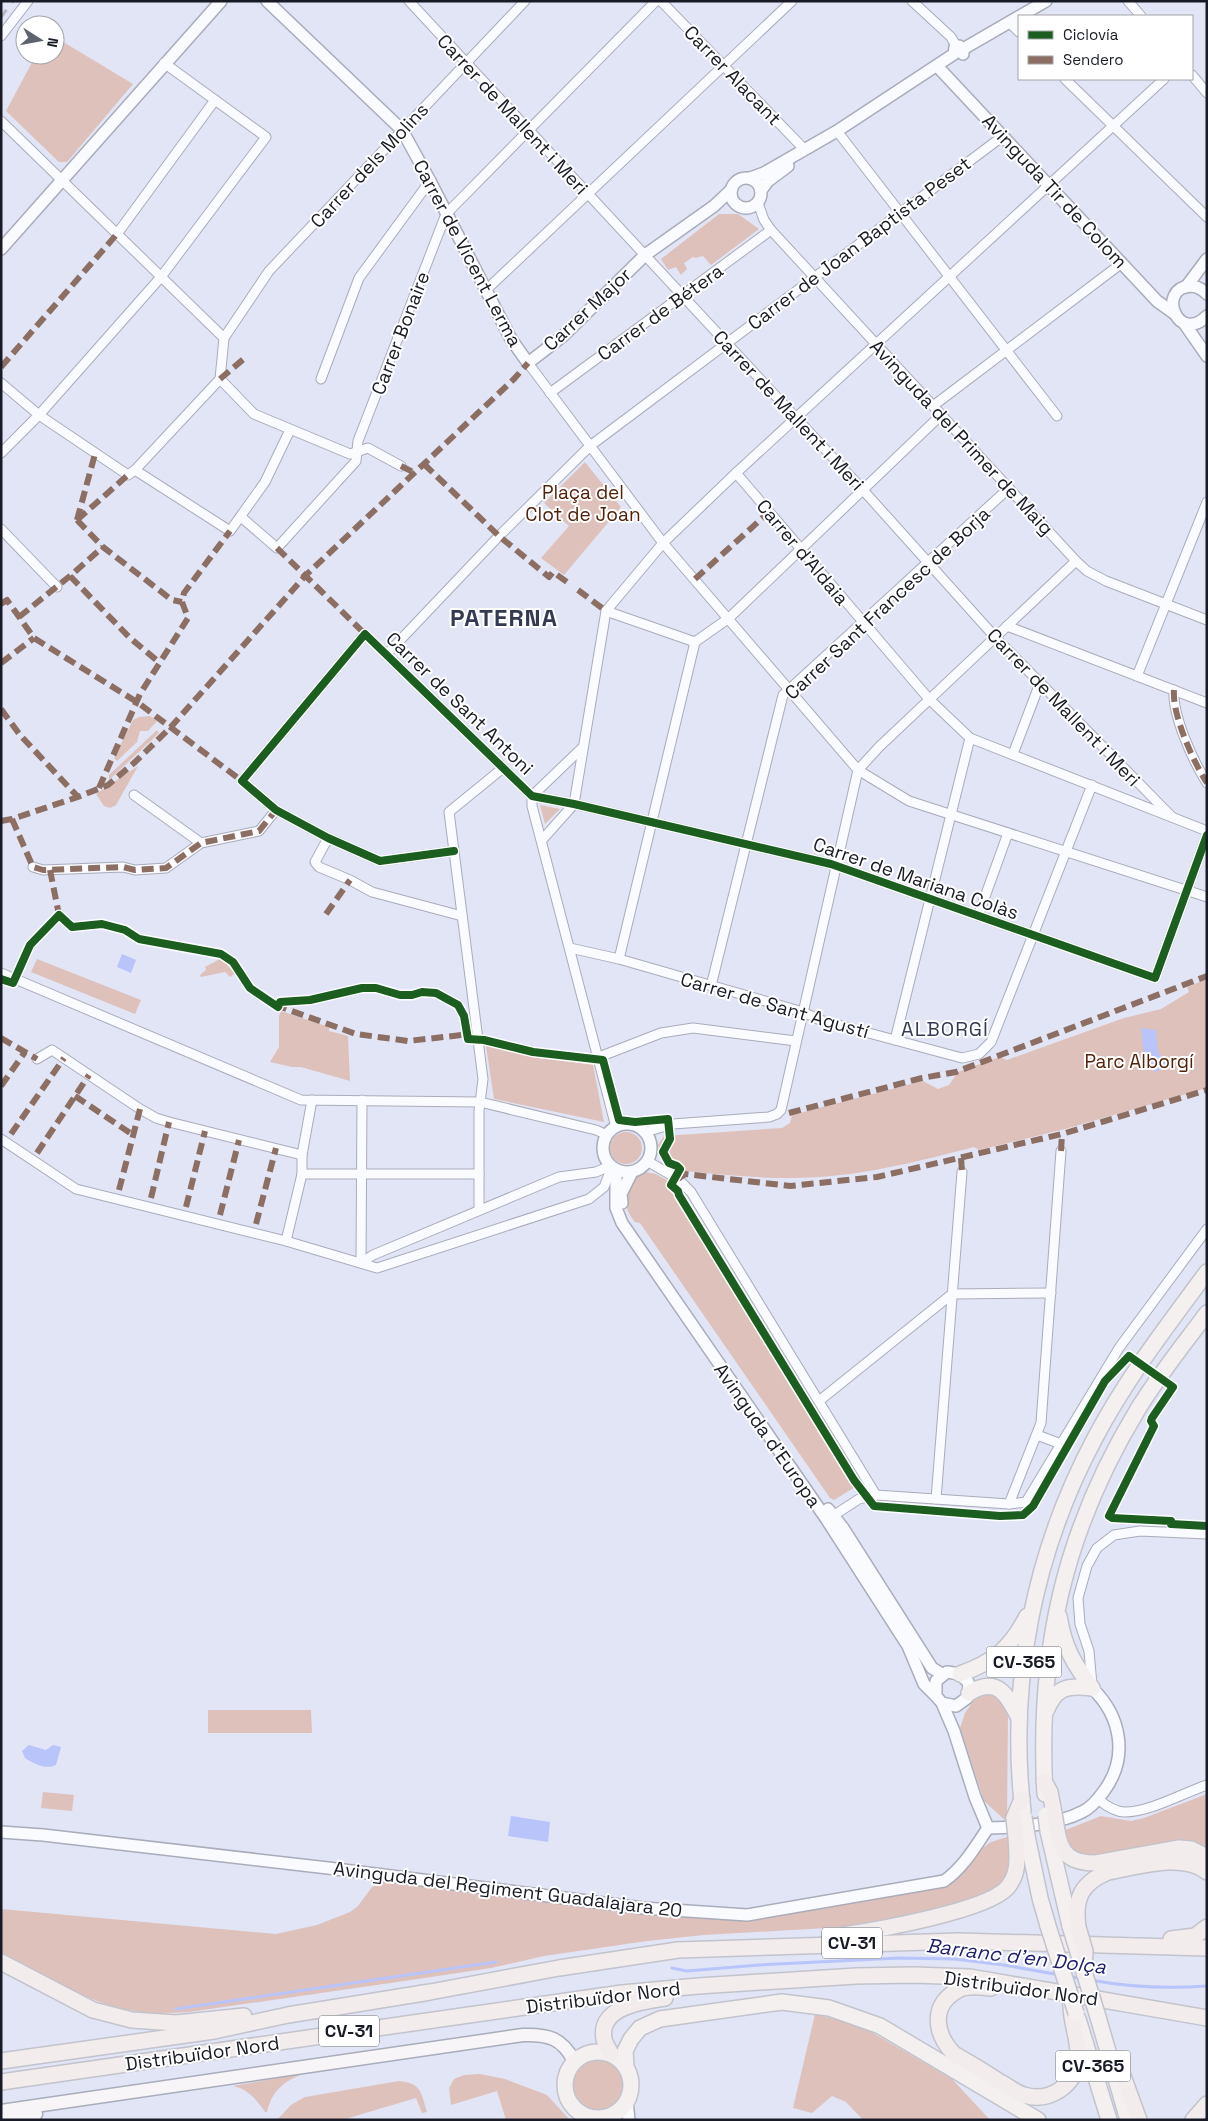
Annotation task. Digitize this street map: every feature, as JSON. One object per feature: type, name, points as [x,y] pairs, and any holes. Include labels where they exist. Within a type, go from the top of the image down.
[{"type":"highway","points":[[1044,1781],[1050,1792],[1052,1831],[1063,1850],[1072,1859],[1084,1863],[1096,1863],[1179,1848],[1191,1849],[1207,1857]]},
{"type":"highway","points":[[744,1947],[766,1940],[835,1936],[881,1930],[984,1904],[1006,1889],[1014,1876],[1018,1864],[1021,1837],[1019,1817],[1022,1798]]},
{"type":"highway","points":[[1084,1973],[1085,1951],[1074,1927],[1077,1904],[1081,1892],[1089,1882],[1108,1872],[1173,1861],[1191,1863],[1200,1866],[1207,1872]]},
{"type":"highway","points":[[1089,1944],[1105,1938],[1186,1939],[1202,1933],[1207,1928]]},
{"type":"highway","name":"Distribuïdor Nord","points":[[1,2061],[214,2031],[288,2015],[613,1959],[678,1950],[959,1941],[1207,1948]]},
{"type":"highway","points":[[1,1962],[93,2010],[132,2020],[176,2022],[260,2014],[288,2015]]},
{"type":"highway","name":"Distribuïdor Nord","points":[[1,2082],[622,1993],[856,1976],[914,1975],[970,1977],[1207,2018]]},
{"type":"highway","points":[[1015,1985],[992,1989],[978,1987],[962,1989],[950,1997],[942,2006],[938,2025],[946,2046],[954,2054],[1024,2095],[1045,2096],[1052,2094],[1066,2086],[1072,2079],[1075,2073],[1078,2054],[1072,2008]]},
{"type":"highway","points":[[611,2054],[604,2039],[607,2023],[616,2011],[640,2002],[676,1996],[698,1986]]},
{"type":"highway","points":[[1145,2008],[1164,2019],[1207,2027]]},
{"type":"highway","points":[[1110,2060],[1122,2073],[1138,2120]]},
{"type":"highway","points":[[1193,2120],[1207,2104]]},
{"type":"main road","name":"CV-365","points":[[1022,1798],[1019,1718],[1025,1649],[1032,1606],[1061,1509],[1094,1438],[1147,1353],[1207,1272]]},
{"type":"main road","name":"CV-365","points":[[1044,1781],[1045,1684],[1057,1604],[1082,1520],[1118,1444],[1140,1407],[1207,1313]]},
{"type":"main road","points":[[1057,1604],[1062,1635],[1068,1653],[1075,1666],[1092,1688]]},
{"type":"main road","points":[[960,1674],[982,1666],[1010,1645],[1032,1606]]},
{"type":"main road","points":[[964,1699],[978,1687],[992,1686],[1003,1692],[1019,1718]]},
{"type":"main road","points":[[1044,1717],[1050,1701],[1057,1692],[1069,1686],[1092,1688]]},
{"type":"main road","points":[[1052,1831],[1074,1927]]},
{"type":"main road","name":"CV-365","points":[[1021,1837],[1072,2008],[1109,2120]]},
{"type":"main road","name":"CV-365","points":[[1084,1973],[1128,2120]]},
{"type":"main road","points":[[626,2066],[611,2054],[601,2051],[592,2052],[574,2061],[565,2078],[567,2097],[571,2105],[588,2117],[599,2119],[615,2113],[627,2101],[631,2084],[626,2066],[625,2051],[631,2039],[640,2028],[660,2019],[782,2002],[828,2008],[880,2026],[1038,2120]]},
{"type":"main road","points":[[1,2111],[523,2034],[541,2035],[556,2039],[568,2050],[574,2061]]},
{"type":"main road","points":[[5,2120],[66,2108],[109,2096]]},
{"type":"street","points":[[1,36],[28,1]]},
{"type":"street","points":[[1,250],[164,63],[221,1]]},
{"type":"street","name":"Carrer de Vicent Lerma","points":[[267,1],[402,130],[430,180],[510,339],[662,543],[729,618],[858,770],[909,801],[1207,897]]},
{"type":"street","name":"Carrer de Mallent i Meri","points":[[409,1],[863,490],[995,637],[1172,817]]},
{"type":"street","name":"Carrer dels Molins","points":[[224,338],[269,271],[525,1]]},
{"type":"street","points":[[446,214],[656,1]]},
{"type":"street","name":"Carrer Alacant","points":[[661,1],[805,150]]},
{"type":"street","points":[[485,291],[792,1]]},
{"type":"street","points":[[912,1],[951,37],[958,49]]},
{"type":"street","points":[[1021,15],[1046,1]]},
{"type":"street","points":[[1128,1],[1140,15]]},
{"type":"street","points":[[737,206],[732,199],[731,190],[735,182],[742,178],[750,178],[764,173],[838,131],[937,66],[958,49],[1018,17]]},
{"type":"street","points":[[1009,22],[1018,31]]},
{"type":"street","points":[[1,453],[39,415],[162,277],[266,138],[164,63]]},
{"type":"street","name":"Avinguda Tir de Colom","points":[[937,66],[1157,301],[1184,323],[1207,356]]},
{"type":"street","points":[[1193,76],[1207,93]]},
{"type":"street","points":[[1066,80],[1207,218]]},
{"type":"street","points":[[542,840],[574,804],[606,611],[662,543],[795,418],[1163,80]]},
{"type":"street","points":[[117,234],[215,100]]},
{"type":"street","points":[[1,121],[224,338],[220,379],[131,473]]},
{"type":"street","points":[[838,131],[1058,416]]},
{"type":"street","name":"Carrer de Joan Baptista Peset","points":[[386,655],[499,536],[590,446],[1003,136]]},
{"type":"street","points":[[762,190],[768,181],[826,138]]},
{"type":"street","points":[[714,206],[737,206],[744,208],[752,207],[758,203],[762,197],[762,190],[758,182],[750,178]]},
{"type":"street","points":[[321,379],[359,278],[430,180]]},
{"type":"street","name":"Carrer Major","points":[[528,363],[563,336],[646,255],[714,206],[731,190]]},
{"type":"street","name":"Avinguda del Primer de Maig","points":[[758,203],[764,220],[771,230],[1086,571],[1106,581],[1207,620]]},
{"type":"street","name":"Carrer Bonaire","points":[[241,517],[277,548],[356,461],[362,432],[446,214]]},
{"type":"street","name":"Carrer de Bétera","points":[[550,394],[771,230]]},
{"type":"street","points":[[1175,314],[1172,305],[1175,296],[1186,287],[1207,259]]},
{"type":"street","points":[[933,406],[1122,264]]},
{"type":"street","points":[[1186,287],[1197,287],[1207,294]]},
{"type":"street","points":[[1184,323],[1197,324],[1207,316]]},
{"type":"street","points":[[220,379],[254,414],[350,454],[368,448],[401,466]]},
{"type":"street","points":[[1,383],[39,415],[131,473],[230,531],[264,482],[290,430]]},
{"type":"street","points":[[620,960],[695,642],[729,618],[941,415]]},
{"type":"street","name":"Carrer d'Aldaia","points":[[736,473],[929,700],[970,738]]},
{"type":"street","name":"Carrer Sant Francesc de Borja","points":[[711,986],[783,695],[1009,488]]},
{"type":"street","points":[[1137,676],[1207,502]]},
{"type":"street","points":[[1,529],[57,587]]},
{"type":"street","points":[[644,1132],[673,1124],[769,1117],[778,1114],[781,1110],[858,770],[1006,626],[1076,561]]},
{"type":"street","points":[[606,611],[695,642]]},
{"type":"street","points":[[1006,626],[1207,703]]},
{"type":"street","name":"Carrer de Sant Antoni","points":[[276,810],[242,781],[365,634],[532,796]]},
{"type":"street","points":[[1013,754],[1040,683]]},
{"type":"street","points":[[1174,690],[1173,703],[1196,766],[1207,782]]},
{"type":"street","points":[[895,1040],[970,738],[1207,831]]},
{"type":"street","points":[[583,748],[532,796],[532,806],[616,1126]]},
{"type":"street","points":[[479,1210],[482,1079],[449,812],[503,768]]},
{"type":"street","points":[[1034,935],[1092,785]]},
{"type":"street","points":[[134,795],[201,843]]},
{"type":"street","name":"Carrer de Mariana Colàs","points":[[532,796],[574,804],[836,866],[1155,978],[1187,891]]},
{"type":"street","points":[[33,867],[44,870],[123,867],[135,870],[166,868],[201,843],[259,831],[276,810],[328,838],[380,861],[454,851]]},
{"type":"street","points":[[978,916],[1008,833]]},
{"type":"street","points":[[1187,891],[1207,835]]},
{"type":"street","points":[[328,838],[315,862],[319,867],[372,892],[462,916]]},
{"type":"street","name":"Carrer de Sant Agustí","points":[[570,948],[620,960],[803,1012],[820,1020],[962,1058],[979,1054],[991,1042],[1034,935]]},
{"type":"street","points":[[1,973],[301,1100],[480,1102],[596,1130],[607,1135]]},
{"type":"street","points":[[599,1057],[661,1033],[693,1028],[796,1041]]},
{"type":"street","points":[[37,1059],[52,1050],[140,1109],[170,1122],[302,1155]]},
{"type":"street","points":[[286,1242],[302,1174],[302,1155],[312,1100]]},
{"type":"street","points":[[361,1263],[362,1100]]},
{"type":"street","points":[[361,1263],[373,1255],[559,1177],[613,1168],[632,1172],[638,1170],[647,1161],[651,1146],[644,1132],[631,1124],[616,1126],[604,1141],[603,1154],[613,1168]]},
{"type":"street","points":[[1,1139],[76,1189],[286,1242],[377,1268],[589,1199],[604,1187],[613,1168]]},
{"type":"street","points":[[1009,1504],[1042,1423],[1061,1151]]},
{"type":"street","points":[[647,1161],[678,1179],[691,1192],[876,1495]]},
{"type":"street","name":"Avinguda d'Europa","points":[[613,1168],[616,1208],[622,1223],[830,1518],[908,1646],[924,1684],[939,1699],[954,1731],[975,1797],[988,1828]]},
{"type":"street","name":"Avinguda d'Europa","points":[[632,1172],[621,1194],[622,1207],[627,1221],[932,1668],[942,1674]]},
{"type":"street","points":[[936,1499],[962,1172]]},
{"type":"street","points":[[302,1174],[479,1174]]},
{"type":"street","points":[[830,1518],[859,1499],[876,1495],[1009,1504],[1026,1502],[1119,1348],[1207,1230]]},
{"type":"street","points":[[819,1401],[952,1294],[1051,1293]]},
{"type":"street","points":[[1037,1435],[1061,1444]]},
{"type":"street","points":[[988,1828],[1009,1828],[1062,1819],[1084,1811],[1098,1799],[1112,1780],[1120,1757],[1120,1734],[1113,1713],[1104,1699],[1092,1688],[1089,1651],[1080,1624],[1078,1598],[1088,1566],[1097,1548],[1114,1535],[1140,1531],[1207,1534]]},
{"type":"street","points":[[954,1731],[964,1699],[968,1682],[960,1674],[951,1672],[942,1674],[935,1686],[939,1699],[951,1706],[964,1699]]},
{"type":"street","points":[[1098,1799],[1106,1806],[1124,1812],[1147,1808],[1207,1785]]},
{"type":"street","name":"Avinguda del Regiment Guadalajara 20","points":[[1,1832],[43,1835],[328,1868],[643,1908],[747,1915],[944,1881],[954,1874],[988,1828]]},
{"type":"street","points":[[627,2101],[629,2120]]},
{"type":"green space","points":[[65,43],[133,84],[67,162],[59,162],[6,111],[31,65],[65,65]]},
{"type":"green space","points":[[719,214],[738,214],[759,229],[711,265],[703,256],[693,257],[684,263],[687,269],[681,275],[676,267],[668,270],[661,259]]},
{"type":"green space","name":"Plaça del Clot de Joan","points":[[585,462],[621,507],[564,575],[541,558],[569,526],[544,503]]},
{"type":"green space","points":[[150,716],[157,721],[148,731],[140,731],[137,742],[117,761],[114,758],[133,720],[139,717]]},
{"type":"green space","points":[[157,730],[159,733],[109,780],[109,775]]},
{"type":"green space","points":[[138,766],[116,805],[110,808],[104,806],[96,794]]},
{"type":"green space","points":[[540,805],[560,809],[545,824]]},
{"type":"green space","points":[[37,959],[141,1000],[135,1014],[31,972]]},
{"type":"green space","points":[[220,959],[236,973],[230,977],[225,972],[201,977],[200,975],[206,970],[205,967]]},
{"type":"green space","name":"Parc Alborgí","points":[[1207,979],[1207,1088],[1065,1129],[979,1150],[974,1147],[881,1169],[834,1176],[772,1178],[672,1170],[660,1155],[658,1145],[664,1136],[782,1128],[790,1123],[792,1115],[923,1081],[938,1089],[949,1085],[958,1072],[999,1057],[1007,1060],[1124,1018],[1161,1009],[1189,992],[1187,987]]},
{"type":"green space","points":[[281,1011],[329,1027],[329,1031],[348,1036],[350,1081],[301,1067],[270,1062],[279,1047],[279,1016]]},
{"type":"green space","points":[[486,1046],[532,1056],[593,1065],[604,1122],[494,1099]]},
{"type":"green space","points":[[626,1132],[638,1136],[642,1148],[638,1160],[626,1164],[614,1160],[610,1148],[614,1136]]},
{"type":"green space","points":[[646,1172],[656,1174],[684,1190],[682,1195],[851,1469],[856,1470],[861,1477],[860,1484],[834,1500],[830,1498],[640,1223],[635,1222],[631,1217],[625,1202],[626,1191],[636,1178]]},
{"type":"green space","points":[[982,1693],[996,1694],[1008,1712],[1007,1822],[984,1801],[960,1728],[965,1713],[976,1697]]},
{"type":"green space","points":[[208,1710],[311,1710],[312,1733],[208,1733]]},
{"type":"green space","points":[[43,1792],[74,1795],[72,1811],[41,1808]]},
{"type":"green space","points":[[1207,1794],[1207,1849],[1092,1859],[1073,1851],[1064,1841],[1063,1831],[1101,1816],[1131,1821],[1144,1818]]},
{"type":"green space","points":[[1010,1836],[1010,1870],[1001,1886],[976,1900],[862,1926],[704,1935],[647,1941],[544,1956],[491,1968],[189,2012],[142,2012],[100,2002],[66,1987],[1,1952],[1,1909],[276,1934],[317,1925],[350,1912],[358,1906],[372,1887],[386,1880],[753,1919],[951,1883],[981,1849],[991,1842]]},
{"type":"green space","points":[[815,2014],[861,2026],[952,2079],[990,2120],[863,2120],[846,2102],[832,2096],[812,2113],[793,2108]]},
{"type":"green space","points":[[593,2060],[603,2060],[616,2067],[623,2080],[623,2090],[616,2103],[603,2110],[593,2110],[584,2106],[577,2099],[573,2090],[573,2080],[577,2071],[584,2064]]},
{"type":"green space","points":[[306,2073],[280,2087],[272,2098],[267,2112],[248,2092],[233,2086]]},
{"type":"green space","points":[[480,2074],[505,2079],[547,2095],[570,2120],[506,2120],[497,2091],[451,2105],[449,2088],[454,2079],[464,2075]]},
{"type":"green space","points":[[399,2081],[412,2084],[419,2090],[427,2112],[422,2113],[416,2098],[342,2120],[277,2120],[291,2105],[305,2097]]},
{"type":"water","points":[[122,954],[136,960],[131,973],[117,967]]},
{"type":"water","points":[[1141,1028],[1156,1030],[1158,1052],[1166,1064],[1155,1073],[1144,1056]]},
{"type":"water","points":[[29,1745],[46,1750],[53,1745],[61,1747],[56,1765],[44,1767],[25,1758],[22,1751]]},
{"type":"water","points":[[511,1816],[550,1822],[548,1842],[508,1836]]},
{"type":"waterway","name":"Barranc d'en Dolça","points":[[672,1968],[687,1971],[759,1965],[899,1958],[955,1959],[1060,1975]]},
{"type":"waterway","points":[[176,2009],[496,1962]]},
{"type":"waterway","name":"Barranc d'en Dolça","points":[[1068,1976],[1082,1979]]},
{"type":"waterway","name":"Barranc d'en Dolça","points":[[1090,1980],[1148,1987],[1207,1986]]},
{"type":"railway","points":[[1,17],[13,1]]},
{"type":"marked path","points":[[1,367],[117,234]]},
{"type":"marked path","points":[[220,379],[246,357]]},
{"type":"marked path","points":[[1,821],[78,797],[108,785],[134,763],[170,728],[306,575],[514,379],[528,363]]},
{"type":"marked path","points":[[77,520],[95,454]]},
{"type":"marked path","points":[[424,464],[499,536],[549,577],[553,572],[567,582]]},
{"type":"marked path","points":[[401,466],[415,473]]},
{"type":"marked path","points":[[77,520],[128,475]]},
{"type":"marked path","points":[[695,579],[769,512]]},
{"type":"marked path","points":[[77,520],[103,547],[172,600],[182,602]]},
{"type":"marked path","points":[[99,788],[140,694],[188,618],[182,602],[184,593],[230,531]]},
{"type":"marked path","points":[[19,617],[103,547]]},
{"type":"marked path","points":[[277,548],[365,634]]},
{"type":"marked path","points":[[70,576],[130,638],[160,663]]},
{"type":"marked path","points":[[578,590],[606,611]]},
{"type":"marked path","points":[[1,604],[7,600],[34,638],[137,702],[242,781]]},
{"type":"marked path","points":[[1,663],[34,638]]},
{"type":"marked path","points":[[1174,690],[1176,712],[1184,738],[1207,783]]},
{"type":"marked path","points":[[1,709],[20,735],[78,797]]},
{"type":"marked path","points":[[12,819],[33,867],[43,870],[123,867],[135,870],[166,868],[201,843],[259,831],[276,810]]},
{"type":"marked path","points":[[50,870],[59,915]]},
{"type":"marked path","points":[[326,914],[350,880]]},
{"type":"marked path","points":[[789,1113],[922,1078],[956,1072],[1207,976]]},
{"type":"marked path","points":[[275,1005],[356,1034],[408,1041],[471,1034]]},
{"type":"marked path","points":[[1,1038],[37,1059]]},
{"type":"marked path","points":[[1,1086],[25,1052]]},
{"type":"marked path","points":[[11,1134],[64,1058]]},
{"type":"marked path","points":[[37,1153],[89,1075]]},
{"type":"marked path","points":[[678,1179],[685,1174],[790,1186],[877,1177],[1062,1134],[1207,1090]]},
{"type":"marked path","points":[[75,1096],[133,1135]]},
{"type":"marked path","points":[[119,1190],[140,1109]]},
{"type":"marked path","points":[[151,1198],[169,1122]]},
{"type":"marked path","points":[[186,1207],[205,1131]]},
{"type":"marked path","points":[[1061,1151],[1062,1134]]},
{"type":"marked path","points":[[220,1215],[239,1140]]},
{"type":"marked path","points":[[256,1224],[276,1148]]},
{"type":"marked path","points":[[961,1158],[962,1172]]},
{"type":"cycle path","points":[[454,851],[380,861],[328,838],[276,810],[242,781],[365,634],[532,796],[574,804],[831,864],[1155,978],[1207,835]]},
{"type":"cycle path","points":[[1,979],[13,983],[30,945],[59,915],[72,927],[102,924],[125,930],[139,939],[221,954],[233,962],[250,988],[278,1007],[280,1002],[310,1000],[362,988],[376,988],[400,995],[412,995],[422,992],[436,993],[458,1005],[464,1016],[468,1039],[484,1040],[533,1052],[603,1060],[619,1120],[635,1122],[668,1119],[670,1139],[663,1152],[669,1163],[680,1169],[671,1185],[678,1191],[854,1480],[874,1506],[1000,1516],[1023,1515],[1033,1506],[1105,1381],[1129,1356],[1173,1387],[1152,1418],[1151,1421],[1154,1426],[1109,1516],[1112,1518],[1171,1521],[1171,1524],[1207,1526]]},
{"type":"district","name":"PATERNA","points":[[504,618]]},
{"type":"district","name":"ALBORGÍ","points":[[945,1029]]}]
